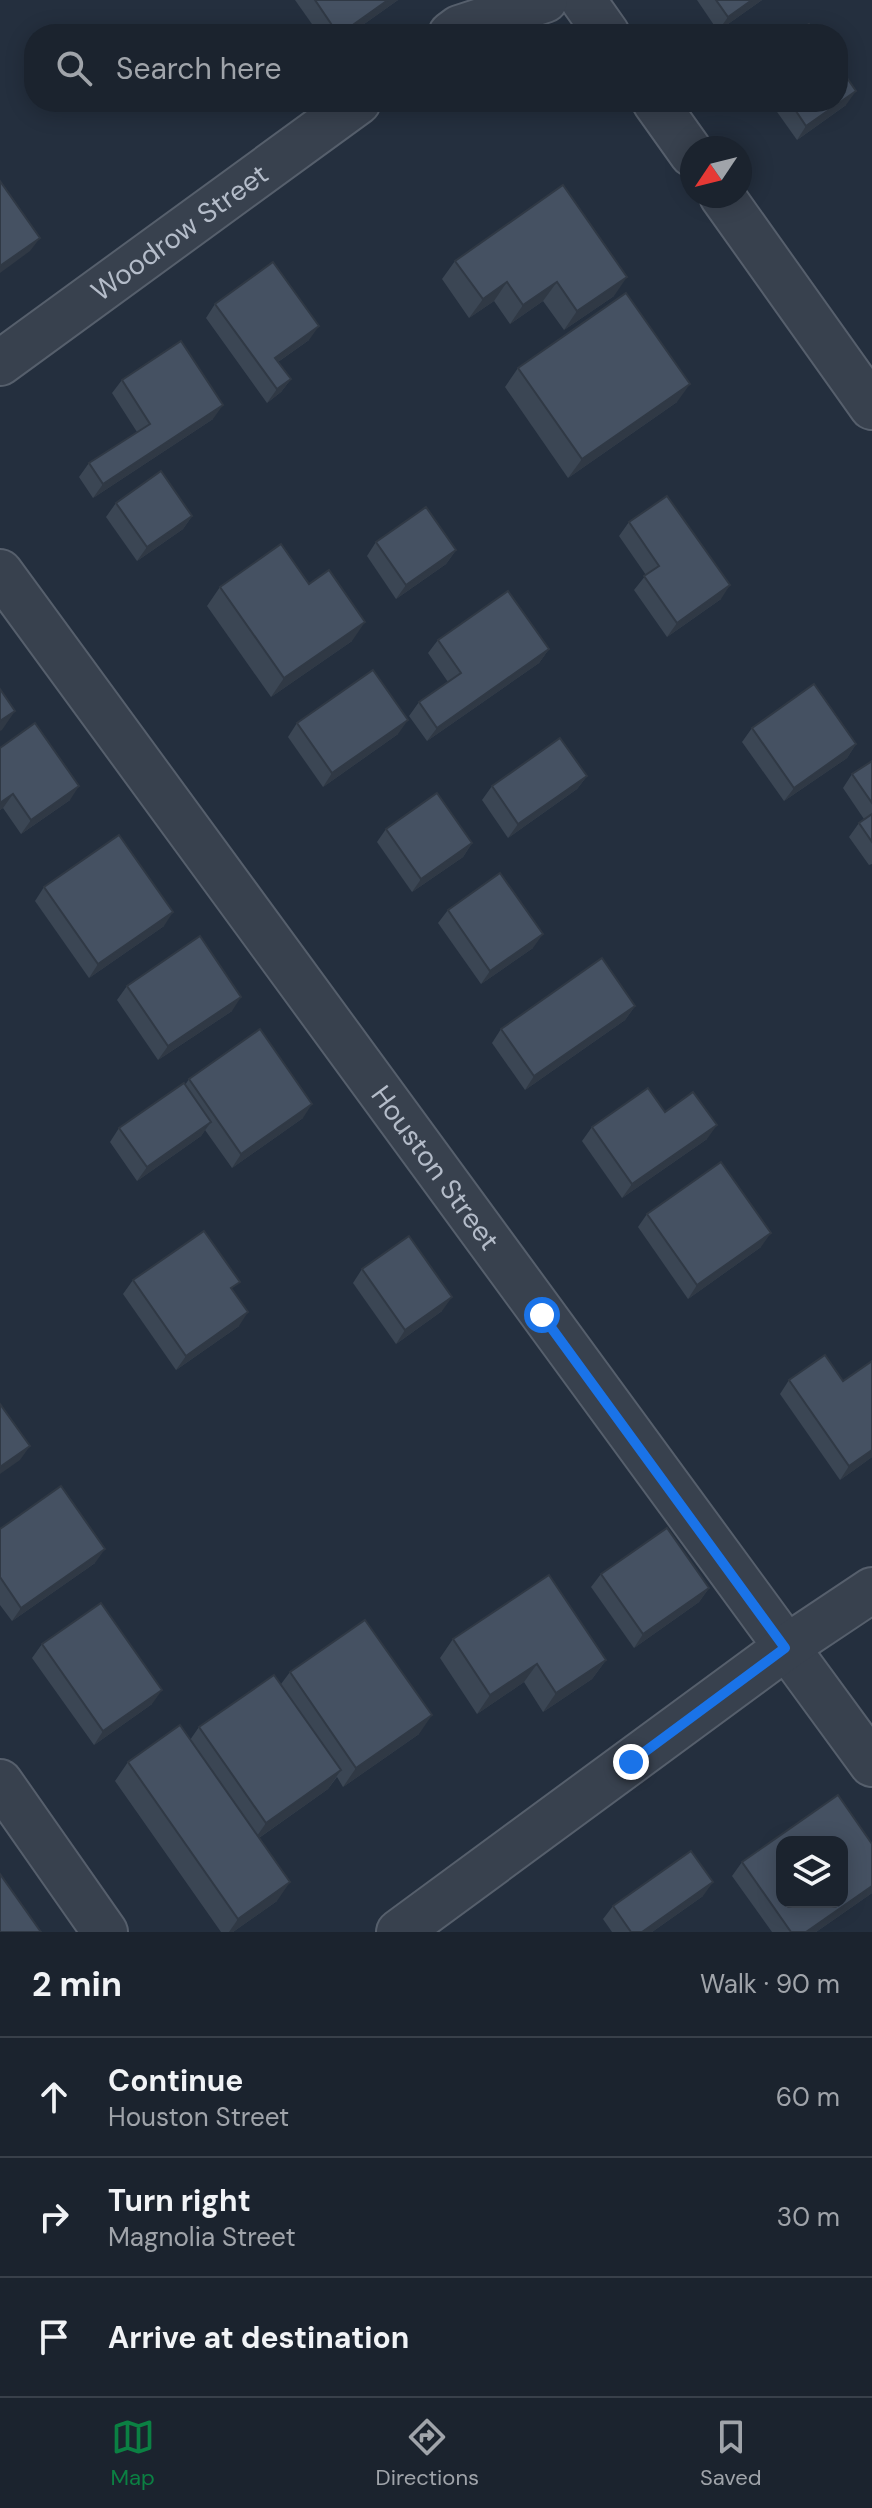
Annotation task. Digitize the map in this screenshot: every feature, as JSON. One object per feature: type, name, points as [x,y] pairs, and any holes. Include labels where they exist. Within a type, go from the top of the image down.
[{"type":"street","points":[[471,24],[545,0]]},
{"type":"street","points":[[583,0],[600,24]]},
{"type":"street","name":"Woodrow Street","points":[[0,363],[344,112]]},
{"type":"street","points":[[662,112],[680,137]]},
{"type":"street","points":[[731,208],[872,407]]},
{"type":"street","name":"Houston Street","points":[[0,572],[872,1764]]},
{"type":"street","points":[[399,1932],[785,1648],[872,1590]]},
{"type":"street","points":[[0,1782],[105,1932]]},
{"type":"building","points":[[315,0],[388,0],[354,24],[331,24]]},
{"type":"building","points":[[716,0],[752,0],[728,17]]},
{"type":"building","points":[[848,79],[856,91],[848,97]]},
{"type":"building","points":[[797,112],[826,112],[806,126]]},
{"type":"building","points":[[0,181],[40,238],[0,266]]},
{"type":"building","points":[[563,185],[627,277],[577,311],[557,282],[523,305],[507,282],[483,299],[455,261]]},
{"type":"building","points":[[273,262],[319,326],[275,358],[291,379],[277,389],[215,304]]},
{"type":"building","points":[[626,293],[690,384],[582,459],[518,368]]},
{"type":"building","points":[[181,341],[223,405],[103,484],[89,463],[150,424],[122,380]]},
{"type":"building","points":[[161,471],[192,516],[147,547],[116,503]]},
{"type":"building","points":[[667,496],[730,585],[677,623],[644,576],[659,566],[629,522]]},
{"type":"building","points":[[426,507],[456,550],[406,585],[376,542]]},
{"type":"building","points":[[281,544],[309,584],[329,570],[365,622],[284,678],[220,587]]},
{"type":"building","points":[[508,591],[549,649],[437,728],[419,702],[461,673],[438,640]]},
{"type":"building","points":[[373,670],[408,720],[332,773],[297,723]]},
{"type":"building","points":[[814,684],[856,744],[794,788],[752,728]]},
{"type":"building","points":[[0,689],[15,711],[0,721]]},
{"type":"building","points":[[35,723],[79,786],[31,820],[13,794],[0,803],[0,748]]},
{"type":"building","points":[[560,738],[587,776],[518,824],[492,786]]},
{"type":"building","points":[[872,761],[872,803],[852,774]]},
{"type":"building","points":[[437,793],[472,843],[421,879],[386,829]]},
{"type":"building","points":[[872,814],[872,842],[859,823]]},
{"type":"building","points":[[119,835],[173,912],[98,964],[44,887]]},
{"type":"building","points":[[500,873],[543,934],[490,971],[448,910]]},
{"type":"building","points":[[200,936],[241,997],[168,1046],[127,986]]},
{"type":"building","points":[[602,958],[635,1006],[534,1076],[501,1029]]},
{"type":"building","points":[[260,1029],[312,1104],[241,1154],[189,1079]]},
{"type":"building","points":[[184,1083],[211,1122],[147,1167],[119,1128]]},
{"type":"building","points":[[648,1088],[665,1112],[693,1092],[717,1125],[632,1184],[592,1127]]},
{"type":"building","points":[[721,1162],[771,1233],[697,1285],[647,1214]]},
{"type":"building","points":[[204,1231],[240,1282],[231,1288],[248,1312],[186,1356],[133,1280]]},
{"type":"building","points":[[409,1236],[452,1297],[405,1330],[362,1269]]},
{"type":"building","points":[[825,1355],[843,1381],[872,1361],[872,1450],[849,1466],[789,1380]]},
{"type":"building","points":[[0,1404],[30,1446],[0,1467]]},
{"type":"building","points":[[61,1486],[105,1549],[21,1608],[0,1577],[0,1529]]},
{"type":"building","points":[[667,1528],[709,1588],[643,1634],[601,1574]]},
{"type":"building","points":[[549,1575],[606,1660],[556,1693],[537,1664],[490,1695],[453,1639]]},
{"type":"building","points":[[101,1603],[162,1690],[103,1731],[42,1644]]},
{"type":"building","points":[[365,1620],[432,1715],[356,1768],[290,1672]]},
{"type":"building","points":[[274,1675],[341,1770],[266,1823],[199,1727]]},
{"type":"building","points":[[180,1725],[290,1882],[238,1919],[128,1762]]},
{"type":"building","points":[[838,1795],[872,1844],[872,1886],[848,1903],[848,1836],[779,1836]]},
{"type":"building","points":[[776,1838],[776,1908],[840,1908],[806,1932],[791,1932],[742,1862]]},
{"type":"building","points":[[691,1851],[713,1882],[642,1932],[631,1932],[613,1906]]},
{"type":"building","points":[[0,1874],[41,1932],[0,1932]]},
{"type":"route","points":[[542,1315],[785,1648],[631,1762]]}]
